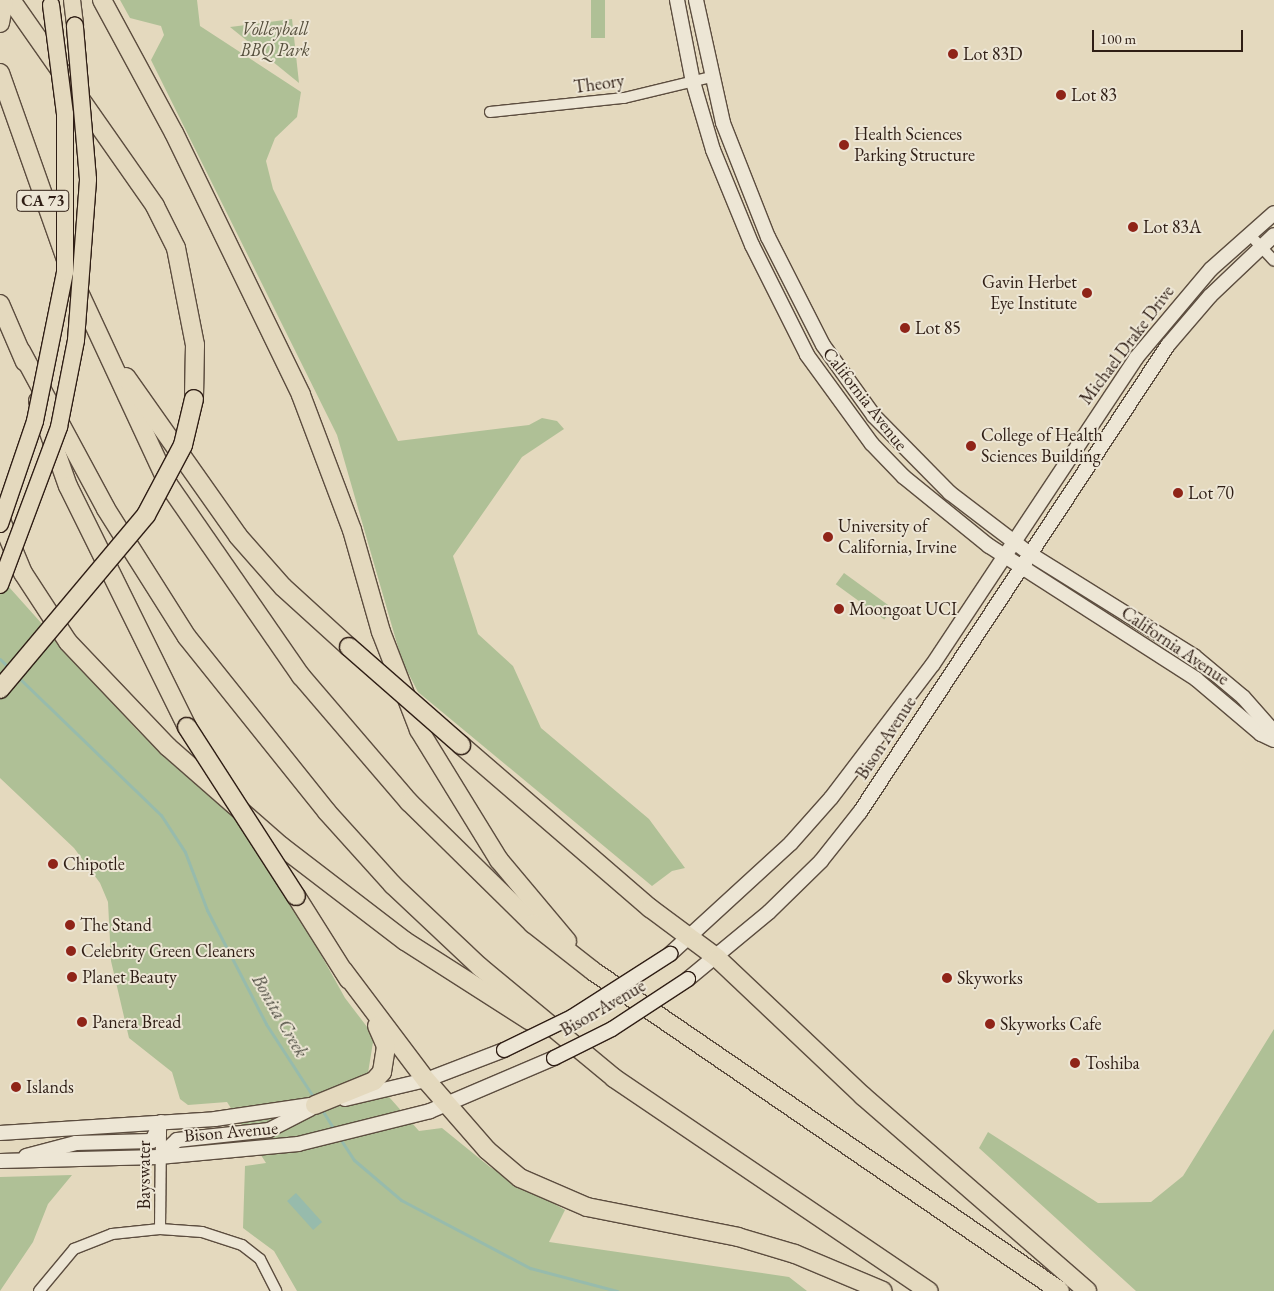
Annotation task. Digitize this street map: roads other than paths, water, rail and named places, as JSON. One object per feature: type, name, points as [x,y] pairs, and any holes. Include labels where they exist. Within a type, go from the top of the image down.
[{"type":"highway","points":[[0,23],[4,0]]},
{"type":"highway","points":[[0,689],[146,515],[182,445],[194,399],[195,345],[176,248],[155,206],[11,0]]},
{"type":"highway","points":[[102,0],[174,133],[301,395],[352,530],[381,632],[419,730],[499,860],[593,971]]},
{"type":"highway","name":"CA 73","points":[[0,73],[33,176],[92,327]]},
{"type":"highway","points":[[0,304],[21,351],[146,577],[272,746],[393,885],[480,967],[594,1062]]},
{"type":"highway","points":[[92,327],[168,484],[301,676],[409,802],[533,924],[593,971],[1060,1291]]},
{"type":"highway","points":[[92,327],[238,536],[283,587],[461,745],[689,938],[717,958],[864,1096],[1086,1291]]},
{"type":"highway","points":[[21,351],[68,486],[187,728],[343,970],[386,1046],[382,1072],[374,1081],[315,1105]]},
{"type":"highway","points":[[0,518],[23,573],[68,642],[168,748],[281,846],[405,941],[594,1062],[929,1291]]},
{"type":"highway","points":[[343,970],[426,1080],[487,1150],[520,1178],[552,1196],[587,1207],[738,1238],[795,1254],[883,1291]]},
{"type":"main road","points":[[0,585],[59,427],[76,340],[88,179],[72,0]]},
{"type":"main road","name":"California Avenue","points":[[677,0],[693,82],[736,208],[807,355],[872,444],[904,477],[1005,557],[1196,679],[1261,734],[1274,740]]},
{"type":"main road","name":"California Avenue","points":[[696,0],[711,77],[735,157],[768,237],[828,353],[874,416],[908,454],[1015,543],[1194,656],[1243,697],[1274,732]]},
{"type":"main road","points":[[0,524],[35,421],[65,272],[65,114],[50,3]]},
{"type":"main road","name":"Michael Drake Drive","points":[[1015,543],[1136,358],[1189,292],[1274,212]]},
{"type":"main road","name":"Michael Drake Drive","points":[[1030,554],[1168,345],[1274,235]]},
{"type":"main road","name":"Bison Avenue","points":[[0,1132],[215,1119],[315,1105],[426,1080],[504,1050],[572,1017],[670,954],[791,843],[831,798],[899,713],[1015,543]]},
{"type":"main road","name":"Bison Avenue","points":[[5,1161],[158,1157],[243,1152],[377,1128],[448,1104],[612,1029],[717,958],[821,861],[860,812],[1030,554]]},
{"type":"main road","points":[[158,1157],[177,1140],[234,1136],[269,1130],[315,1105]]},
{"type":"main road","points":[[5,1161],[76,1143],[152,1140],[161,1122]]},
{"type":"street","name":"Theory","points":[[490,112],[616,100],[711,77]]},
{"type":"street","points":[[1250,235],[1274,261]]},
{"type":"street","name":"Bayswater","points":[[160,1229],[158,1157],[161,1122]]},
{"type":"street","points":[[39,1291],[74,1249],[112,1234],[160,1229],[202,1232],[242,1245],[260,1259],[276,1291]]},
{"type":"waterway","name":"Bonita Creek","points":[[0,659],[10,669]]},
{"type":"waterway","name":"Bonita Creek","points":[[18,677],[161,815],[185,852],[207,910],[266,1024],[314,1098]]},
{"type":"waterway","name":"Bonita Creek","points":[[322,1110],[336,1132]]},
{"type":"waterway","name":"Bonita Creek","points":[[339,1137],[354,1160],[401,1200],[530,1268],[617,1291]]},
{"type":"place","name":"Lot 83D","points":[[953,54]]},
{"type":"place","name":"Lot 83","points":[[1061,95]]},
{"type":"place","name":"Health Sciences Parking Structure","points":[[844,145]]},
{"type":"place","name":"Lot 83A","points":[[1133,227]]},
{"type":"place","name":"Gavin Herbet Eye Institute","points":[[1087,293]]},
{"type":"place","name":"Lot 85","points":[[905,328]]},
{"type":"place","name":"College of Health Sciences Building","points":[[971,446]]},
{"type":"place","name":"Lot 70","points":[[1178,493]]},
{"type":"place","name":"University of California, Irvine","points":[[828,537]]},
{"type":"place","name":"Moongoat UCI","points":[[839,609]]},
{"type":"place","name":"Chipotle","points":[[53,864]]},
{"type":"place","name":"The Stand","points":[[70,925]]},
{"type":"place","name":"Celebrity Green Cleaners","points":[[71,951]]},
{"type":"place","name":"Planet Beauty","points":[[72,977]]},
{"type":"place","name":"Skyworks","points":[[947,978]]},
{"type":"place","name":"Panera Bread","points":[[82,1022]]},
{"type":"place","name":"Skyworks Cafe","points":[[990,1024]]},
{"type":"place","name":"Toshiba","points":[[1075,1063]]},
{"type":"place","name":"Islands","points":[[16,1087]]},
{"type":"park label","name":"Volleyball BBQ Park","points":[[275,40]]}]
